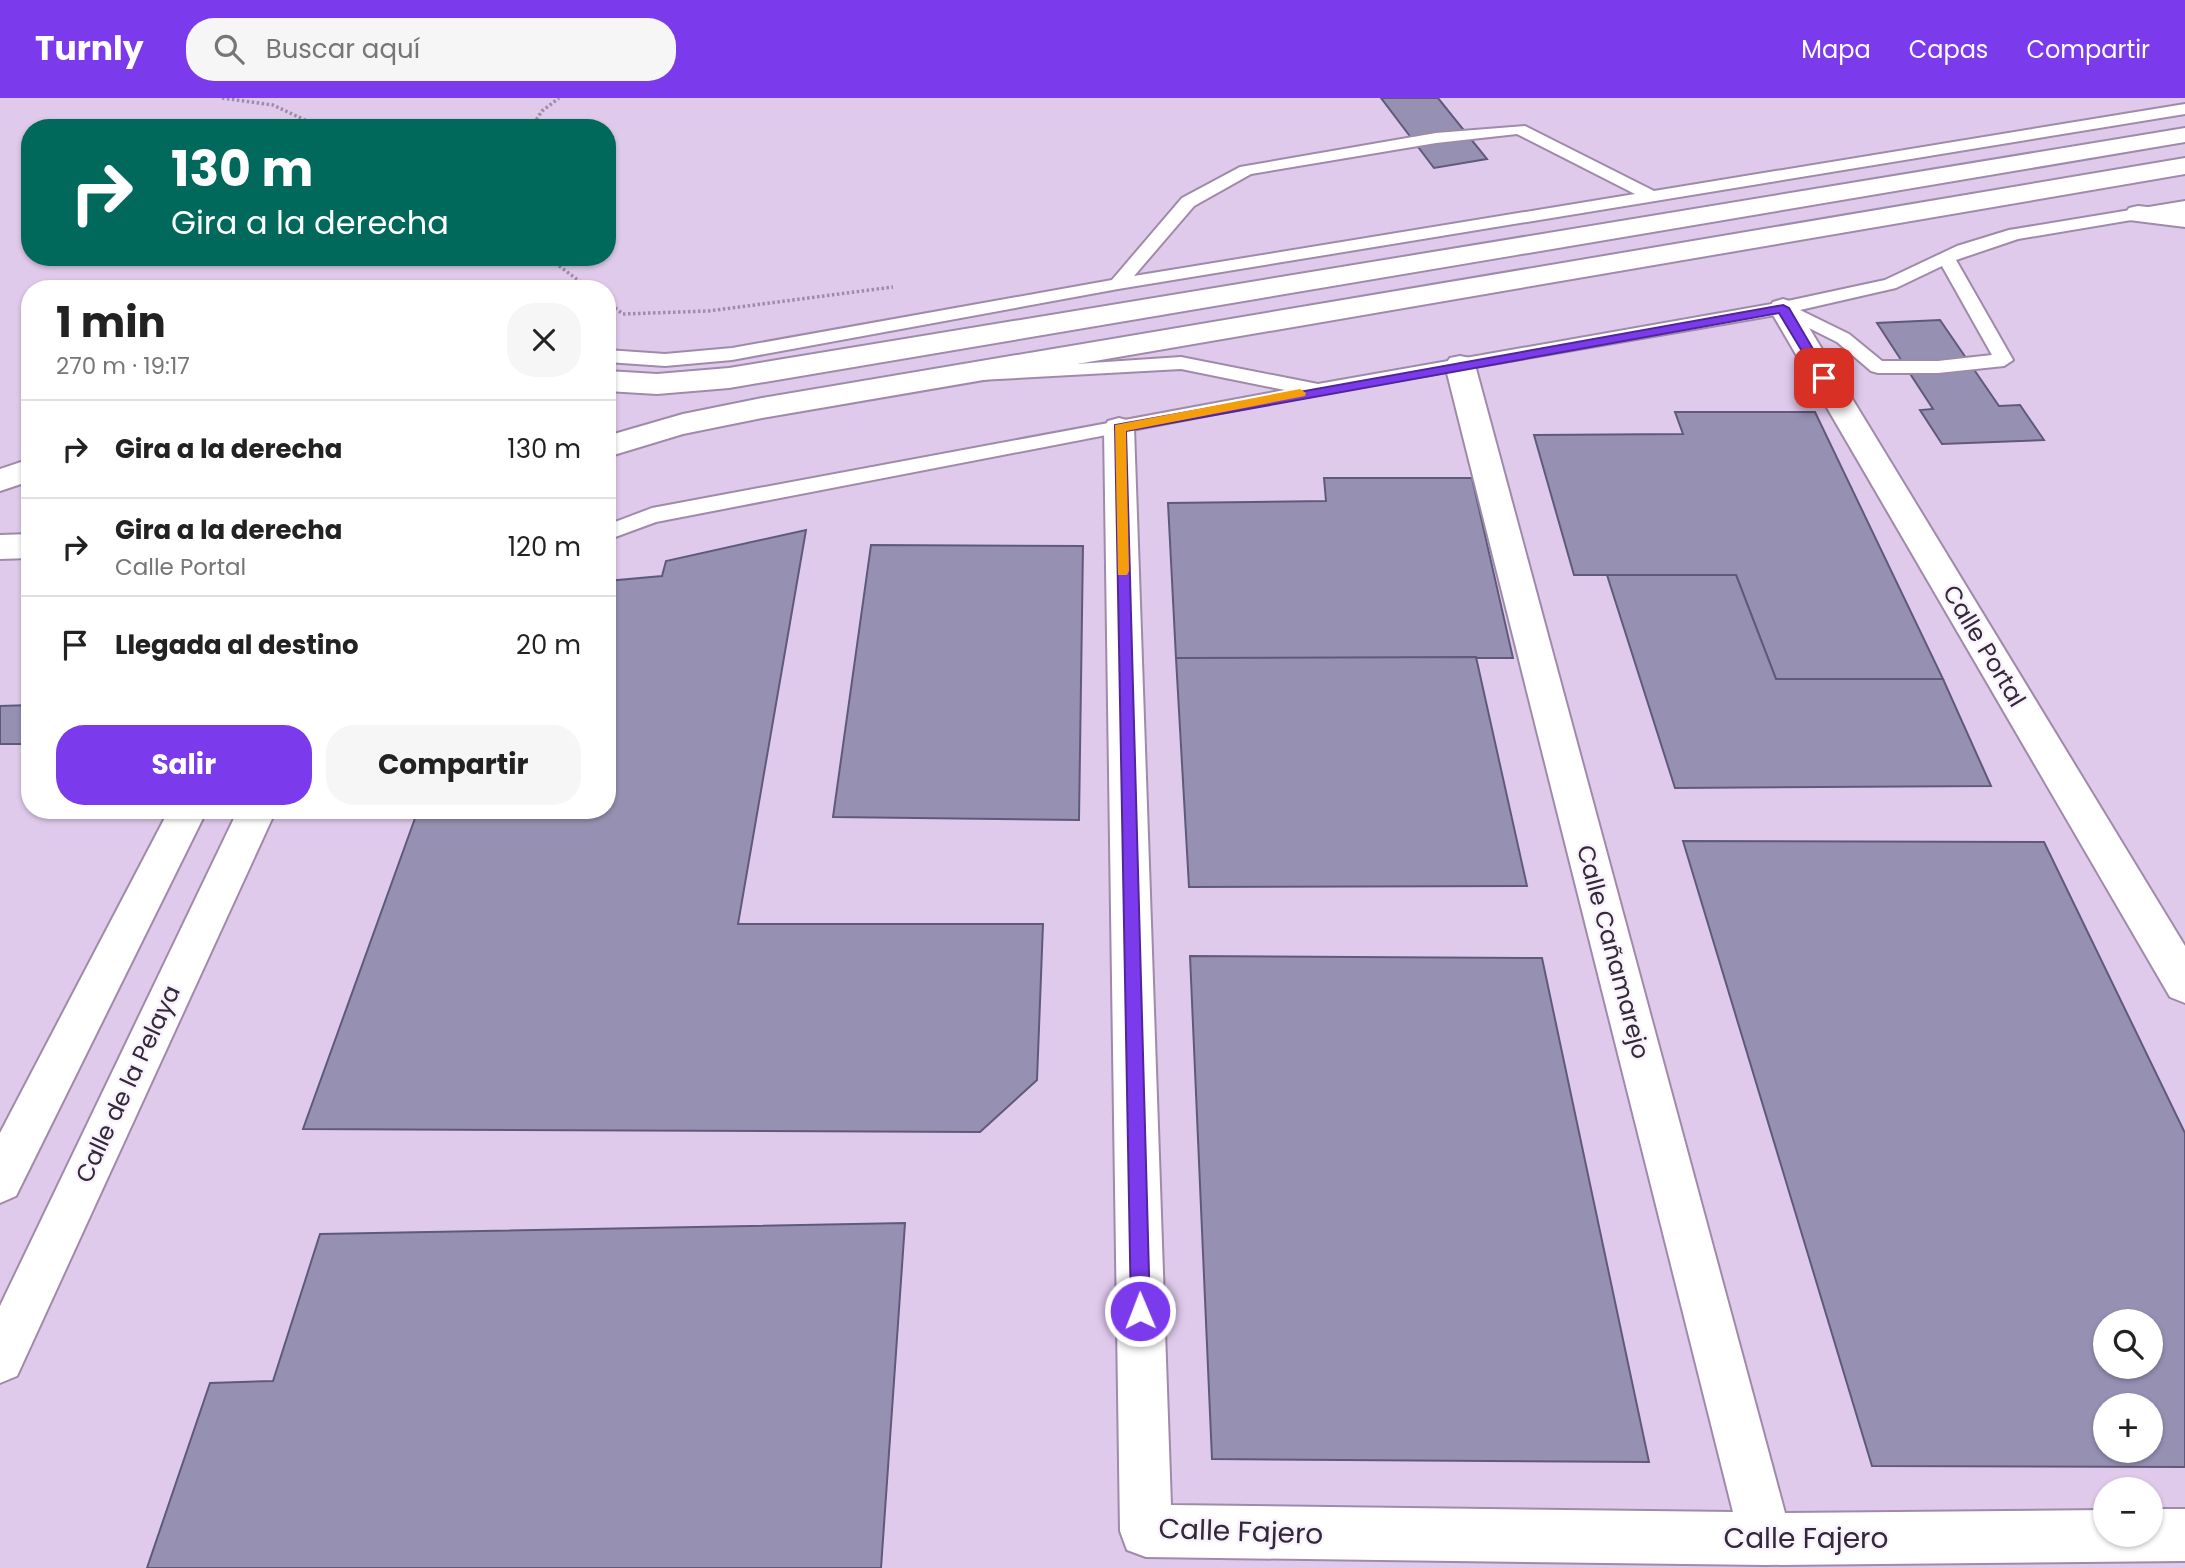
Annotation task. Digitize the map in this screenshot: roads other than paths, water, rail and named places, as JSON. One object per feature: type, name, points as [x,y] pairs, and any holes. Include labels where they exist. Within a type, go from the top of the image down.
[{"type":"street","points":[[616,382],[657,384],[729,378],[2185,135]]},
{"type":"street","points":[[616,444],[676,426],[919,381],[2185,166]]},
{"type":"street","points":[[2138,214],[2185,219]]},
{"type":"street","name":"Calle Portal","points":[[1783,308],[2185,984]]},
{"type":"street","name":"Calle Cañamarejo","points":[[1460,365],[1766,1539]]},
{"type":"street","name":"Calle Fajero","points":[[1119,428],[1146,1531],[1766,1539],[2185,1535]]},
{"type":"street","points":[[0,480],[21,473]]},
{"type":"street","points":[[0,547],[21,546]]},
{"type":"street","points":[[0,1180],[183,819]]},
{"type":"street","name":"Calle de la Pelaya","points":[[0,1359],[253,819]]},
{"type":"lane","points":[[616,357],[665,360],[732,354],[1118,284],[2185,109]]},
{"type":"lane","points":[[1118,284],[1188,202],[1246,170],[1436,138],[1518,129],[1649,195]]},
{"type":"lane","points":[[616,529],[652,515],[1318,390],[1783,308],[1890,284],[1946,257],[2015,234],[2185,206]]},
{"type":"lane","points":[[1783,308],[1843,338],[1878,368],[1938,367],[2004,360],[1946,257]]},
{"type":"lane","points":[[919,381],[1181,363],[1318,390]]}]
